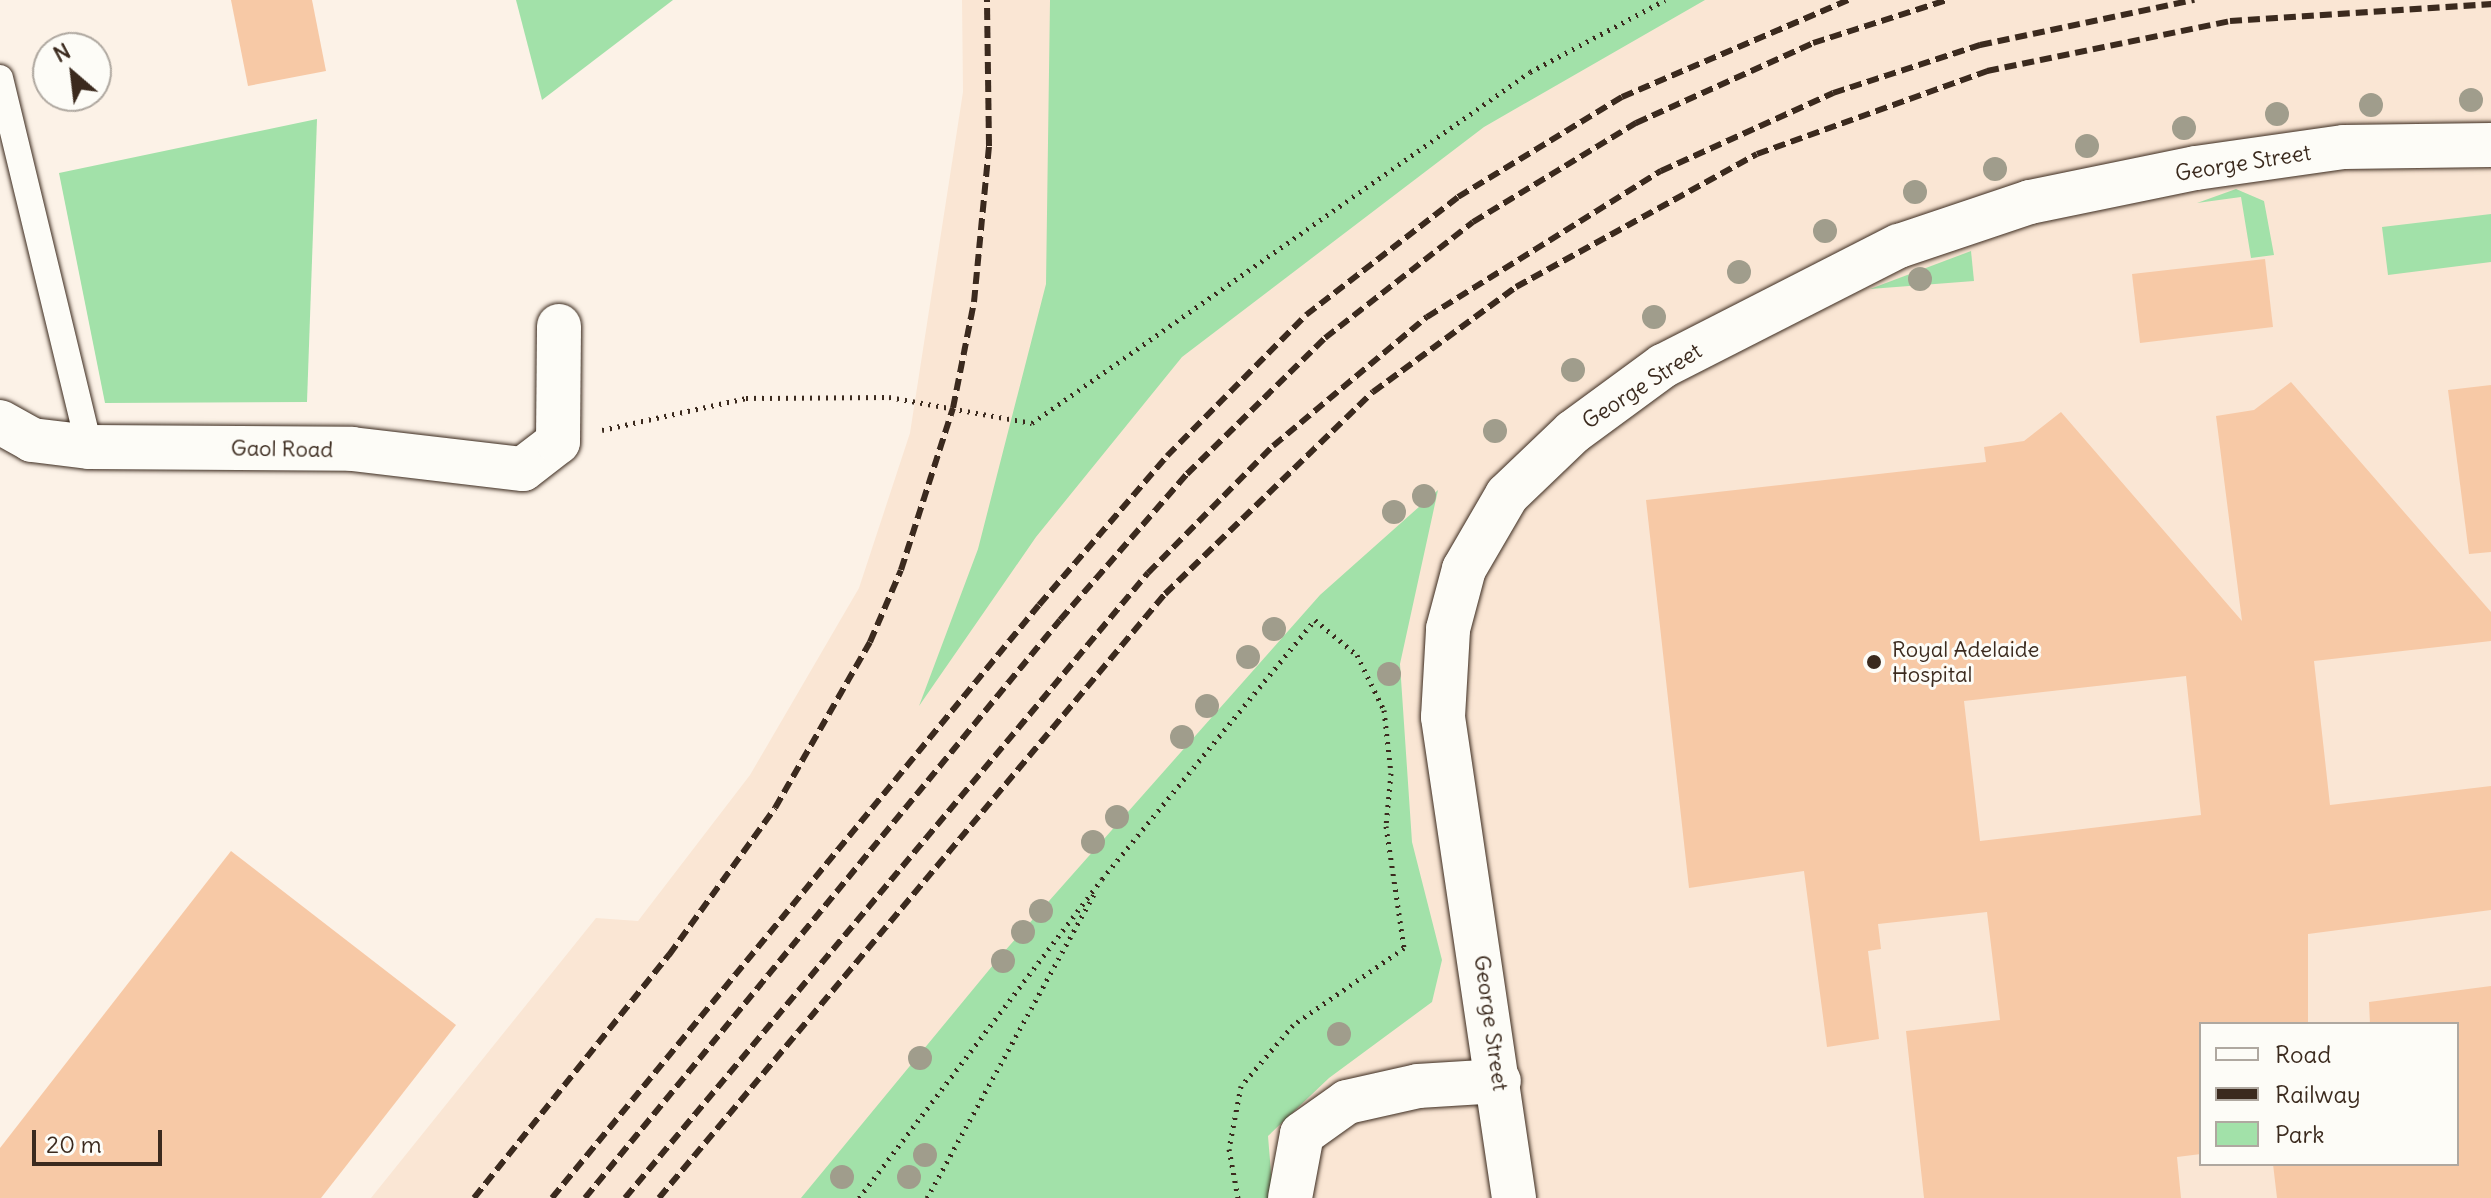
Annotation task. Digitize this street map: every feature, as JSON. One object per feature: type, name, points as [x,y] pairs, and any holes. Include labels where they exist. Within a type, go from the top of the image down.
[{"type":"street","name":"George Street","points":[[1514,1198],[1443,717],[1448,629],[1464,569],[1507,495],[1573,432],[1663,366],[1899,246],[2030,202],[2344,147],[2491,145]]},
{"type":"street","points":[[558,442],[559,326]]},
{"type":"street","name":"Gaol Road","points":[[0,422],[32,440],[89,447],[352,449],[523,469],[558,442]]},
{"type":"street","points":[[1290,1198],[1302,1134],[1347,1102],[1418,1086],[1499,1081]]},
{"type":"lane","points":[[0,78],[89,447]]},
{"type":"path","points":[[558,442],[746,398],[889,397],[1032,423],[1530,72],[1665,0]]},
{"type":"path","points":[[859,1198],[1102,879],[1315,620],[1357,655],[1384,710],[1391,773],[1386,826],[1404,948],[1293,1025],[1241,1086],[1229,1149],[1238,1198]]},
{"type":"path","points":[[927,1198],[1102,879]]},
{"type":"shaded area","name":"Royal Adelaide Hospital","points":[[962,0],[2491,0],[2491,1198],[371,1198],[596,918],[638,921],[750,775],[859,588],[910,433],[963,92]]},
{"type":"green space","points":[[516,0],[673,0],[542,100]]},
{"type":"green space","points":[[1050,0],[1705,0],[1484,127],[1182,357],[1036,537],[919,706],[978,549],[1046,284]]},
{"type":"green space","points":[[317,119],[307,402],[105,403],[59,173]]},
{"type":"green space","points":[[2236,189],[2264,201],[2274,255],[2251,258],[2241,197],[2197,203]]},
{"type":"green space","points":[[2491,214],[2491,262],[2388,275],[2382,227]]},
{"type":"green space","points":[[1971,251],[1974,281],[1870,289]]},
{"type":"green space","points":[[1438,490],[1400,664],[1412,842],[1442,960],[1432,1002],[1329,1078],[1268,1136],[1273,1198],[801,1198],[1003,953],[1320,595]]},
{"type":"building","points":[[231,0],[312,0],[326,71],[248,86]]},
{"type":"building","points":[[2265,259],[2273,327],[2140,343],[2132,274]]},
{"type":"building","points":[[2291,382],[2491,612],[2491,641],[2314,661],[2330,805],[2491,786],[2491,910],[2308,934],[2308,1022],[2199,1022],[2199,1154],[2177,1157],[2181,1198],[1924,1198],[1906,1031],[2000,1020],[1987,912],[1878,924],[1881,949],[1868,951],[1879,1039],[1827,1047],[1804,871],[1689,888],[1646,500],[1986,462],[1984,447],[2024,441],[2061,412],[2242,621],[2216,416],[2254,410]],"holes":[[[2186,676],[2201,815],[1980,841],[1964,701]]]},
{"type":"building","points":[[2491,385],[2491,552],[2469,554],[2448,390]]},
{"type":"building","points":[[231,851],[456,1025],[321,1198],[0,1198],[0,1148]]},
{"type":"building","points":[[2491,986],[2491,1198],[2277,1198],[2273,1166],[2459,1166],[2459,1022],[2370,1022],[2369,1002]]},
{"type":"railway","points":[[474,1198],[669,955],[775,808],[870,642],[901,570],[953,408],[974,302],[989,146],[987,0]]},
{"type":"railway","points":[[552,1198],[1039,605],[1167,456],[1306,315],[1458,197],[1622,97],[1848,0]]},
{"type":"railway","points":[[585,1198],[1060,620],[1187,474],[1325,338],[1473,222],[1636,123],[1813,43],[1947,0]]},
{"type":"railway","points":[[625,1198],[1148,573],[1273,446],[1427,317],[1661,171],[1833,93],[1980,45],[2194,0]]},
{"type":"railway","points":[[659,1198],[1165,594],[1373,392],[1516,287],[1757,154],[1987,71],[2230,21],[2491,4]]},
{"type":"place","name":"Royal Adelaide Hospital","points":[[1874,662]]}]
